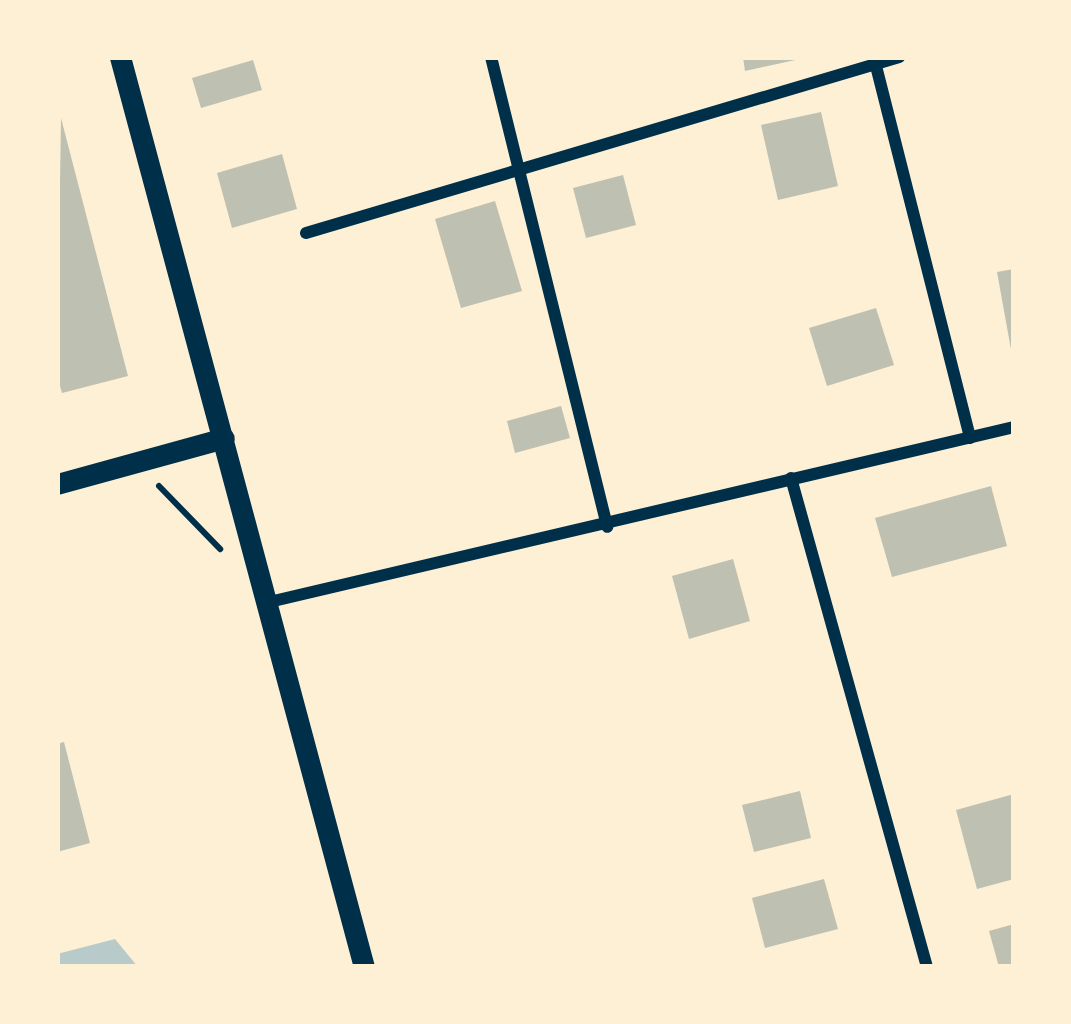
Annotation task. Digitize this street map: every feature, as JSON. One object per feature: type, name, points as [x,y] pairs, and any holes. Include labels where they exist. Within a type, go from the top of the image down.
[{"type":"street","points":[[121,57],[364,967]]},
{"type":"street","points":[[490,57],[607,526]]},
{"type":"street","points":[[307,233],[875,60],[899,57]]},
{"type":"street","points":[[875,60],[970,438]]},
{"type":"street","points":[[265,603],[1014,428]]},
{"type":"street","points":[[57,484],[224,437]]},
{"type":"street","points":[[791,478],[927,967]]},
{"type":"path","points":[[135,462],[220,548],[226,570]]},
{"type":"shaded area","points":[[115,939],[138,967],[57,967],[57,954]]},
{"type":"building","points":[[743,57],[800,57],[800,59],[745,71]]},
{"type":"building","points":[[253,60],[262,90],[201,108],[192,78]]},
{"type":"building","points":[[821,112],[838,186],[778,200],[761,125]]},
{"type":"building","points":[[61,118],[128,376],[62,393],[57,375]]},
{"type":"building","points":[[282,154],[297,209],[232,228],[217,173]]},
{"type":"building","points":[[623,175],[636,225],[586,238],[573,188]]},
{"type":"building","points":[[495,201],[522,291],[461,308],[435,219]]},
{"type":"building","points":[[1014,269],[1014,354],[1012,355],[997,272]]},
{"type":"building","points":[[876,308],[894,365],[827,386],[809,328]]},
{"type":"building","points":[[561,406],[570,438],[515,453],[507,421]]},
{"type":"building","points":[[991,486],[1007,546],[892,577],[875,518]]},
{"type":"building","points":[[733,559],[750,621],[689,639],[672,576]]},
{"type":"building","points":[[64,742],[90,843],[57,852],[57,744]]},
{"type":"building","points":[[800,791],[811,838],[754,852],[742,805]]},
{"type":"building","points":[[1014,794],[1014,879],[977,889],[956,810]]},
{"type":"building","points":[[824,879],[838,929],[765,948],[752,898]]},
{"type":"building","points":[[1014,924],[1014,967],[999,967],[989,931]]}]
